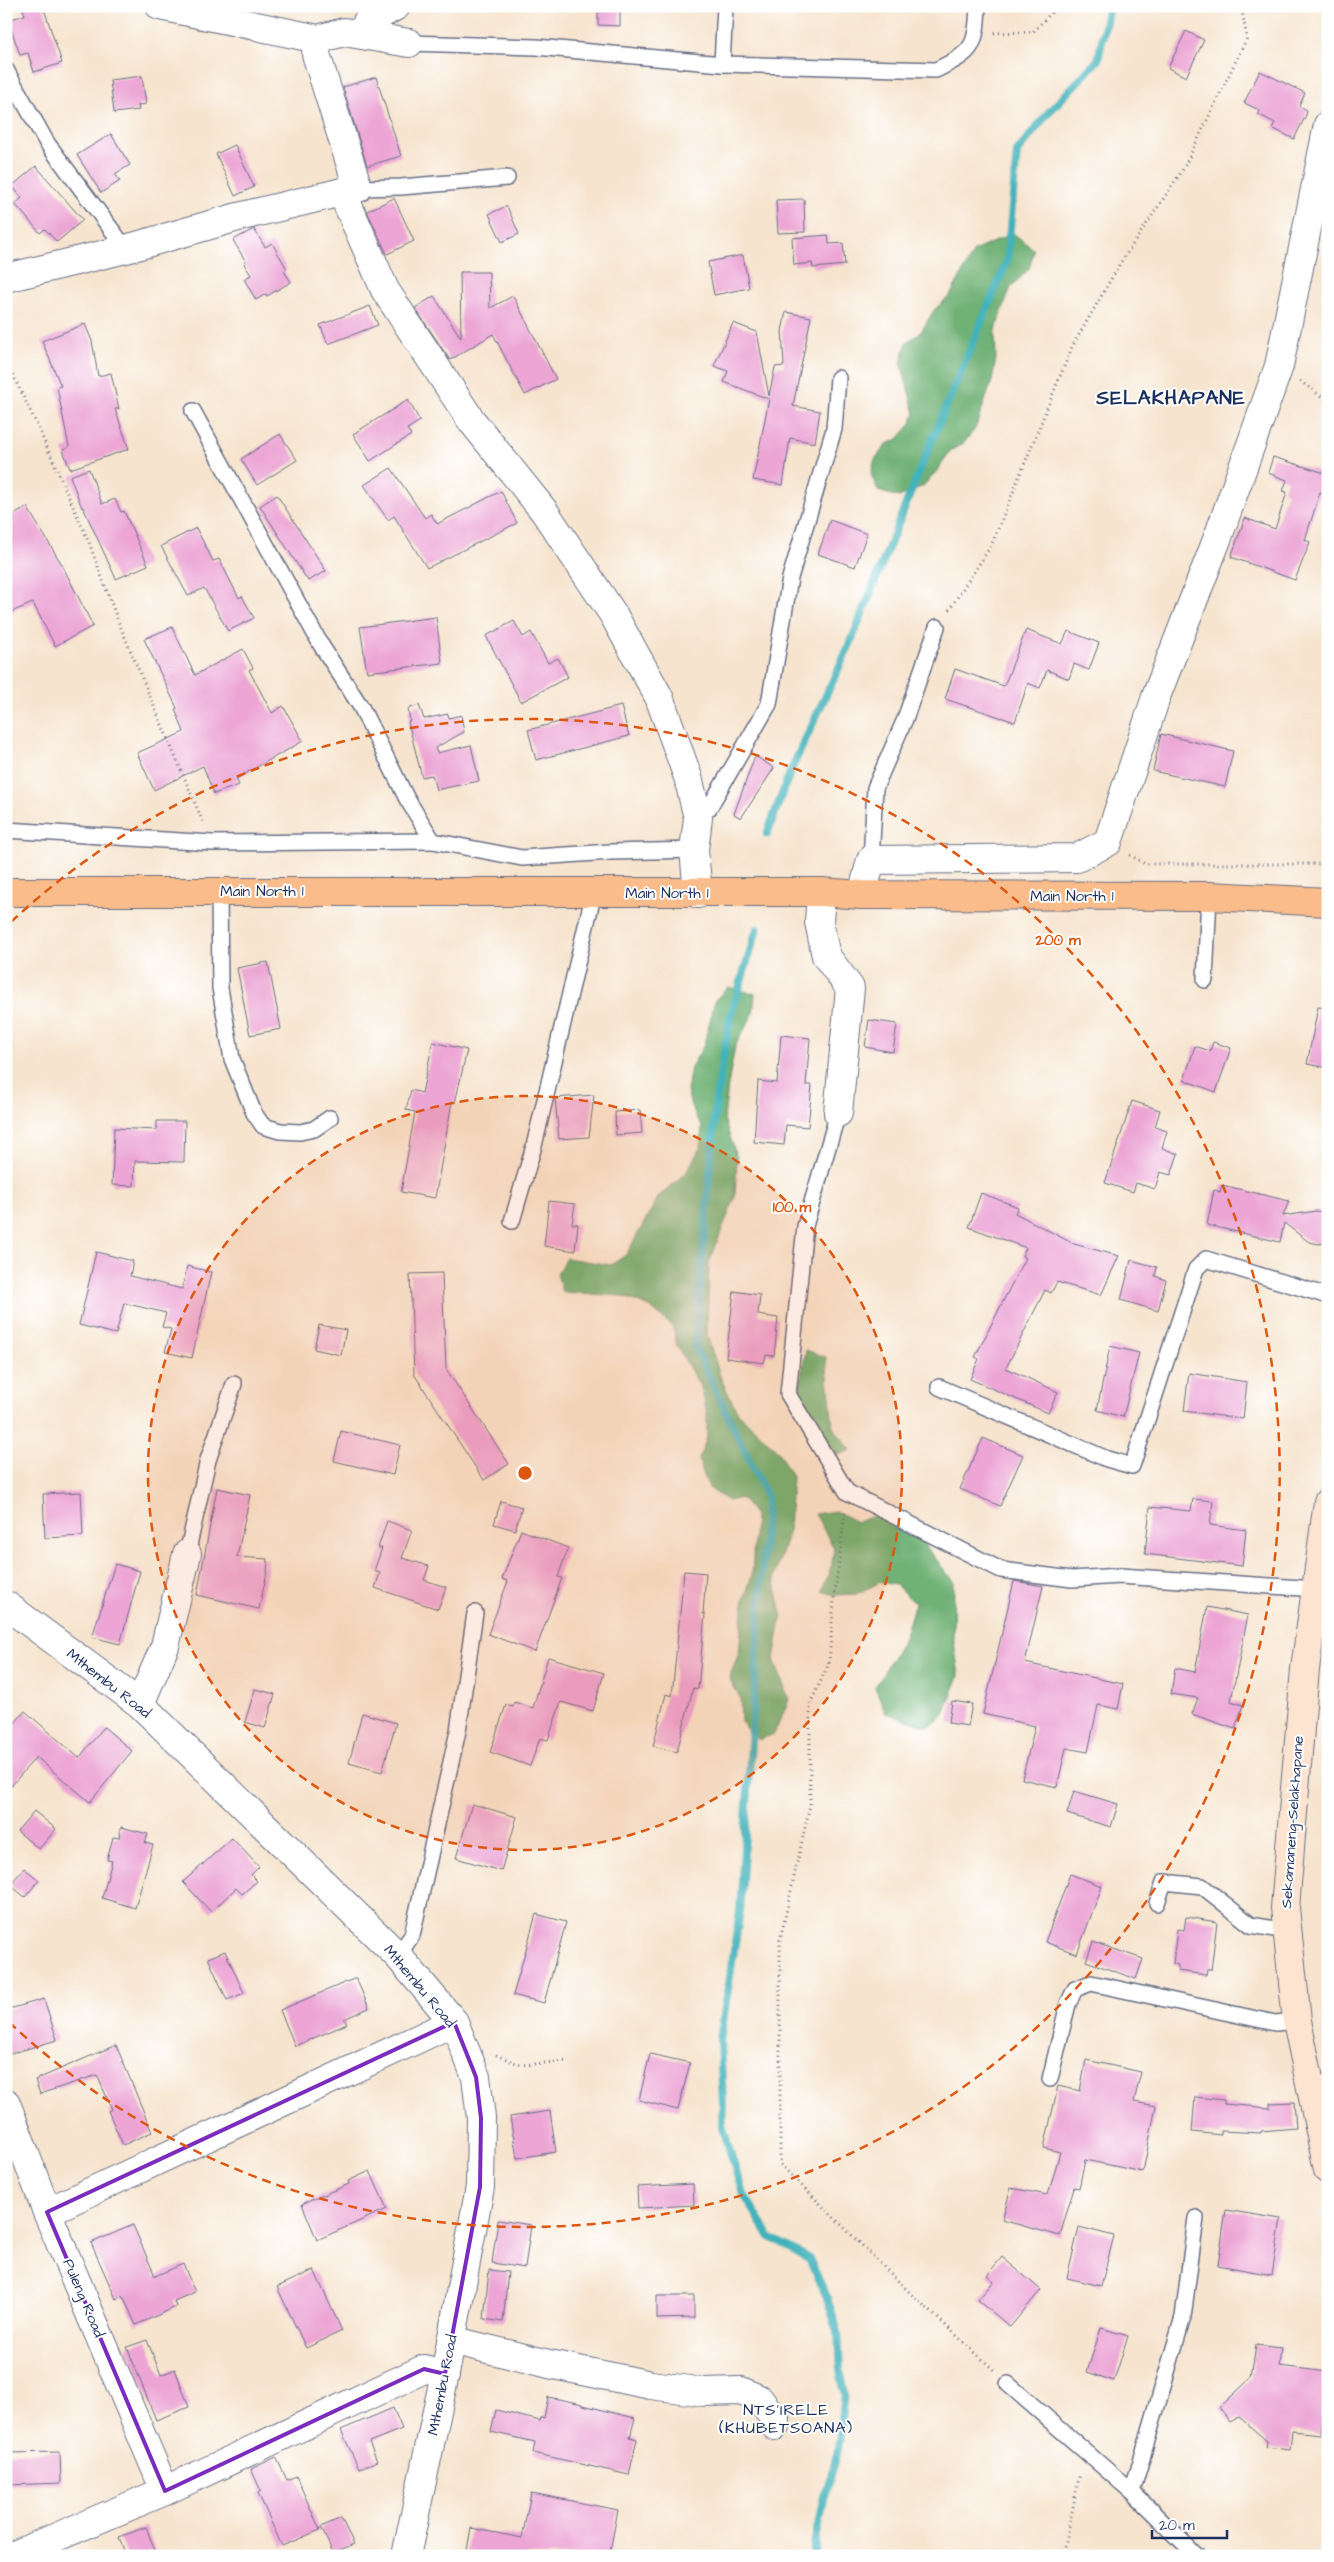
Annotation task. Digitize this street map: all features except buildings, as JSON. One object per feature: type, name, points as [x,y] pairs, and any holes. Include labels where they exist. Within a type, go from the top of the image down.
[{"type":"main road","name":"Main North 1","points":[[6,892],[594,892],[698,894],[821,892],[862,895],[1209,896],[1328,902]]},
{"type":"street","points":[[160,6],[217,11],[318,39],[344,32],[409,43]]},
{"type":"street","points":[[363,34],[367,22],[397,6]]},
{"type":"street","points":[[318,39],[316,54],[350,190],[385,290],[471,420],[544,511],[614,614],[659,697],[688,777],[698,818],[694,850],[698,894]]},
{"type":"street","points":[[862,895],[871,860],[1077,858],[1108,842],[1157,694],[1218,537],[1279,366],[1328,125]]},
{"type":"street","points":[[6,278],[126,249],[238,217],[350,190]]},
{"type":"street","points":[[821,892],[819,922],[826,956],[850,988],[838,1113]]},
{"type":"street","name":"Sekamaneng-Selakhapane","points":[[1328,1502],[1322,1590],[1304,1679],[1285,1908],[1297,2021],[1319,2084],[1328,2170]]},
{"type":"street","points":[[140,1704],[165,1646],[187,1554]]},
{"type":"street","name":"Mthembu Road","points":[[6,1605],[140,1704],[398,1956],[454,2022],[476,2077],[481,2118],[480,2187],[445,2374],[406,2556]]},
{"type":"street","points":[[48,2212],[454,2022]]},
{"type":"street","name":"Puleng Road","points":[[6,2103],[48,2212],[165,2491]]},
{"type":"street","points":[[451,2340],[549,2364],[651,2385],[704,2392],[741,2391],[759,2399],[775,2419],[775,2426]]},
{"type":"street","points":[[12,2556],[165,2491],[424,2370],[445,2374]]},
{"type":"lane","points":[[722,64],[725,6]]},
{"type":"lane","points":[[409,43],[536,47],[722,64],[936,70],[964,56],[976,34],[978,6]]},
{"type":"lane","points":[[6,70],[47,143],[126,249]]},
{"type":"lane","points":[[350,190],[507,178]]},
{"type":"lane","points":[[698,818],[709,808],[769,704],[790,578],[834,429],[838,378]]},
{"type":"lane","points":[[193,412],[321,645],[361,707],[407,799],[433,842]]},
{"type":"lane","points":[[871,860],[875,788],[906,719],[937,628]]},
{"type":"lane","points":[[6,830],[212,843],[433,842],[522,858],[611,852],[694,850]]},
{"type":"lane","points":[[219,891],[222,997],[232,1059],[254,1113],[263,1126],[294,1132],[314,1129],[330,1118]]},
{"type":"lane","points":[[512,1221],[534,1146],[594,892]]},
{"type":"lane","points":[[1205,980],[1209,896]]},
{"type":"lane","points":[[838,1113],[805,1226],[788,1394],[847,1492],[1001,1570],[1072,1579],[1120,1576],[1322,1590]]},
{"type":"lane","points":[[939,1387],[1107,1459],[1132,1466],[1196,1269],[1206,1259],[1328,1296]]},
{"type":"lane","points":[[187,1554],[208,1460],[234,1384]]},
{"type":"lane","points":[[398,1956],[412,1936],[458,1731],[475,1613]]},
{"type":"lane","points":[[1157,1903],[1164,1882],[1202,1886],[1251,1925],[1287,1931]]},
{"type":"lane","points":[[1050,2079],[1068,2004],[1075,1989],[1091,1983],[1274,2023],[1297,2021]]},
{"type":"lane","points":[[1132,2492],[1183,2317],[1196,2218]]},
{"type":"lane","points":[[1008,2384],[1132,2492],[1197,2556]]},
{"type":"path","points":[[976,34],[1033,32],[1052,11],[1054,6]]},
{"type":"path","points":[[937,628],[991,546],[1072,347],[1121,262],[1184,168],[1246,38],[1241,6]]},
{"type":"path","points":[[6,361],[38,426],[88,540],[118,621],[212,843]]},
{"type":"path","points":[[1108,842],[1145,864],[1328,864]]},
{"type":"path","points":[[847,1492],[834,1600],[829,1663],[810,1704],[810,1805],[780,1940],[780,2164],[904,2287],[1008,2384]]},
{"type":"path","points":[[464,2048],[483,2049],[522,2065],[569,2061]]},
{"type":"path","points":[[1063,2556],[1085,2451]]},
{"type":"highlighted area","points":[[454,2022],[476,2077],[481,2118],[480,2187],[445,2374],[424,2369],[165,2491],[47,2212]]},
{"type":"green space","points":[[1013,233],[1034,250],[1029,269],[1011,287],[1001,314],[995,333],[996,358],[992,381],[975,429],[964,443],[950,451],[938,470],[923,486],[899,497],[878,491],[871,474],[875,459],[887,444],[898,439],[910,425],[915,414],[901,363],[907,342],[921,332],[934,310],[950,296],[974,251]]},
{"type":"green space","points":[[728,987],[755,994],[753,1014],[735,1046],[728,1085],[724,1119],[737,1158],[735,1197],[709,1263],[707,1335],[721,1379],[738,1413],[777,1450],[792,1476],[789,1531],[774,1578],[782,1614],[774,1659],[789,1700],[774,1734],[758,1740],[741,1722],[740,1698],[729,1678],[739,1653],[744,1599],[752,1576],[755,1515],[741,1498],[728,1501],[709,1488],[699,1459],[707,1437],[707,1414],[702,1390],[677,1346],[673,1327],[650,1307],[622,1296],[562,1292],[557,1273],[566,1258],[611,1265],[626,1255],[659,1196],[686,1173],[700,1148],[702,1127],[692,1109],[687,1091],[691,1067],[704,1045],[715,1000]]},
{"type":"green space","points":[[806,1350],[826,1357],[833,1427],[851,1450],[838,1455],[810,1444],[797,1398]]},
{"type":"green space","points":[[835,1511],[857,1522],[883,1513],[915,1533],[954,1582],[953,1635],[959,1676],[943,1716],[929,1727],[886,1713],[875,1687],[904,1638],[915,1603],[896,1585],[881,1582],[856,1594],[834,1595],[822,1591],[832,1564],[834,1548],[815,1514]]},
{"type":"waterway","points":[[767,834],[791,770],[850,644],[918,474],[1007,261],[1017,152],[1048,113],[1098,60],[1109,6]]},
{"type":"waterway","points":[[757,929],[730,1018],[716,1100],[695,1347],[767,1497],[740,1911],[720,2041],[723,2103],[722,2125],[742,2191],[770,2237],[809,2259],[827,2297],[838,2332],[840,2370],[845,2394],[838,2450],[824,2500],[813,2556]]},
{"type":"district","name":"SELAKHAPANE","points":[[1171,397]]},
{"type":"district","name":"NTS'IRELE (KHUBETSOANA)","points":[[786,2418]]}]
